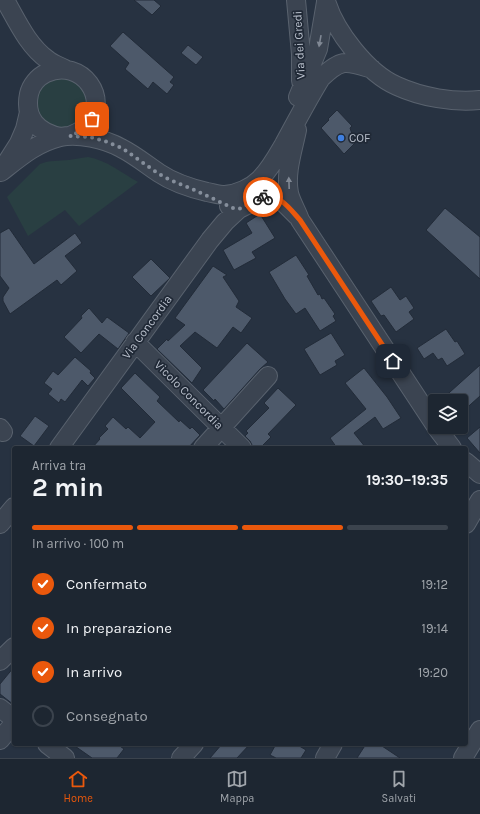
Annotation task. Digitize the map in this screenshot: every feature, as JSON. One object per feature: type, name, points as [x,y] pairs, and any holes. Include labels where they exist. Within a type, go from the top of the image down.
[{"type":"street","points":[[0,173],[34,147],[42,143],[79,132],[92,119],[95,110],[95,98],[92,88],[85,78],[76,72],[64,69],[48,60],[35,47],[24,32],[5,0]]},
{"type":"street","name":"Via dei Gredi","points":[[296,0],[301,54],[301,90]]},
{"type":"street","points":[[190,188],[219,186],[239,180],[262,160],[278,137],[301,90],[318,49],[326,1]]},
{"type":"street","points":[[326,1],[337,26],[350,46],[372,69],[382,77],[396,86],[423,95],[457,100],[480,100]]},
{"type":"street","points":[[24,32],[29,49],[34,83]]},
{"type":"street","points":[[95,110],[110,135],[122,148],[159,174],[180,185],[190,188],[220,195],[234,193],[244,190],[260,179],[276,157],[321,78],[331,69],[342,63],[353,63],[372,69]]},
{"type":"street","points":[[64,69],[53,70],[42,75],[34,83],[30,91],[28,101],[29,112],[33,122],[41,130],[50,135],[90,137],[122,148]]},
{"type":"street","points":[[0,173],[19,143],[29,112]]},
{"type":"street","points":[[302,112],[297,130],[288,182],[290,196],[300,220],[428,414]]},
{"type":"street","points":[[190,188],[230,207],[239,209]]},
{"type":"street","name":"Via Concordia","points":[[60,446],[135,342],[225,222],[239,209],[267,196],[284,202],[300,220]]},
{"type":"street","name":"Vicolo Concordia","points":[[135,342],[240,446]]},
{"type":"street","points":[[205,446],[268,376]]},
{"type":"street","points":[[442,434],[451,446]]},
{"type":"street","points":[[468,464],[480,474]]},
{"type":"street","points":[[468,521],[480,500]]},
{"type":"street","points":[[0,524],[12,510]]},
{"type":"street","points":[[0,662],[12,649]]},
{"type":"street","points":[[0,708],[12,717]]},
{"type":"street","points":[[0,740],[12,725]]},
{"type":"street","points":[[463,758],[480,730]]},
{"type":"street","points":[[50,746],[65,758]]},
{"type":"street","points":[[181,758],[192,746]]},
{"type":"street","points":[[324,758],[332,746]]},
{"type":"green space","points":[[61,78],[71,80],[79,85],[84,93],[86,103],[84,113],[79,121],[71,126],[61,128],[51,126],[43,121],[38,113],[36,103],[38,93],[43,85],[51,80]]},
{"type":"green space","points":[[88,157],[108,164],[138,182],[79,226],[65,210],[28,236],[7,197],[40,164],[51,161]]},
{"type":"building","points":[[134,0],[154,0],[161,6],[152,15]]},
{"type":"building","points":[[123,32],[174,77],[170,82],[174,85],[167,94],[153,82],[148,89],[125,69],[129,63],[110,46]]},
{"type":"building","points":[[188,45],[203,57],[196,65],[181,53]]},
{"type":"building","name":"COF","points":[[337,110],[352,126],[350,128],[355,143],[344,154],[321,128]]},
{"type":"building","points":[[445,208],[480,237],[480,279],[426,230]]},
{"type":"building","points":[[260,214],[275,238],[252,252],[256,258],[234,270],[223,250],[252,233],[246,223]]},
{"type":"building","points":[[9,228],[34,264],[75,233],[82,243],[65,256],[77,271],[61,285],[57,280],[10,314],[3,301],[3,297],[9,288],[0,276],[0,233]]},
{"type":"building","points":[[296,255],[309,275],[307,276],[318,295],[320,294],[322,299],[324,298],[335,314],[333,316],[336,321],[320,331],[305,308],[296,314],[269,272]]},
{"type":"building","points":[[151,259],[170,278],[151,296],[132,277]]},
{"type":"building","points":[[213,266],[227,275],[223,277],[239,301],[236,307],[252,318],[241,333],[233,327],[217,348],[195,332],[180,346],[202,368],[192,383],[157,349],[185,325],[175,318]]},
{"type":"building","points":[[391,287],[400,300],[406,296],[414,308],[409,312],[414,319],[396,332],[384,315],[381,316],[371,301]]},
{"type":"building","points":[[89,308],[102,323],[107,317],[129,333],[118,349],[99,334],[81,353],[64,337],[82,318],[81,316]]},
{"type":"building","points":[[446,329],[455,342],[457,341],[465,354],[447,366],[442,358],[438,360],[433,353],[424,359],[417,348]]},
{"type":"building","points":[[331,333],[345,355],[335,361],[337,365],[320,375],[304,349]]},
{"type":"building","points":[[247,343],[268,362],[224,409],[215,399],[214,401],[203,390]]},
{"type":"building","points":[[75,357],[91,371],[90,373],[95,378],[88,386],[82,380],[65,402],[61,399],[59,403],[48,394],[52,389],[44,383],[53,371],[58,375]]},
{"type":"building","points":[[480,365],[480,396],[468,407],[468,394],[448,394]]},
{"type":"building","points":[[364,368],[387,397],[401,418],[383,429],[375,417],[354,433],[364,446],[336,446],[330,438],[366,409],[345,383]]},
{"type":"building","points":[[135,373],[160,397],[157,401],[179,422],[180,420],[190,429],[192,427],[200,435],[190,446],[94,446],[108,429],[105,426],[113,417],[126,429],[128,427],[140,438],[155,422],[121,388]]},
{"type":"building","points":[[278,388],[296,405],[268,434],[271,437],[262,446],[252,446],[250,441],[245,436],[248,433],[246,431],[269,408],[264,403]]},
{"type":"building","points":[[35,416],[49,426],[34,446],[20,436]]},
{"type":"building","points":[[480,427],[480,453],[467,438]]},
{"type":"building","points":[[12,669],[12,703],[0,694],[0,684]]},
{"type":"building","points":[[75,746],[120,746],[124,749],[117,758],[92,758]]},
{"type":"building","points":[[220,746],[248,746],[237,758],[210,758]]},
{"type":"building","points":[[275,746],[299,746],[306,750],[301,758],[276,758],[270,755]]},
{"type":"building","points":[[365,746],[382,746],[400,758],[357,758]]},
{"type":"way so far","points":[[92,119],[79,132],[70,136],[90,137],[122,148],[170,180],[233,208],[239,209],[245,207],[263,197]]},
{"type":"place","name":"COF","points":[[341,138]]},
{"type":"route","points":[[263,197],[273,197],[284,202],[300,220],[393,361]]}]
